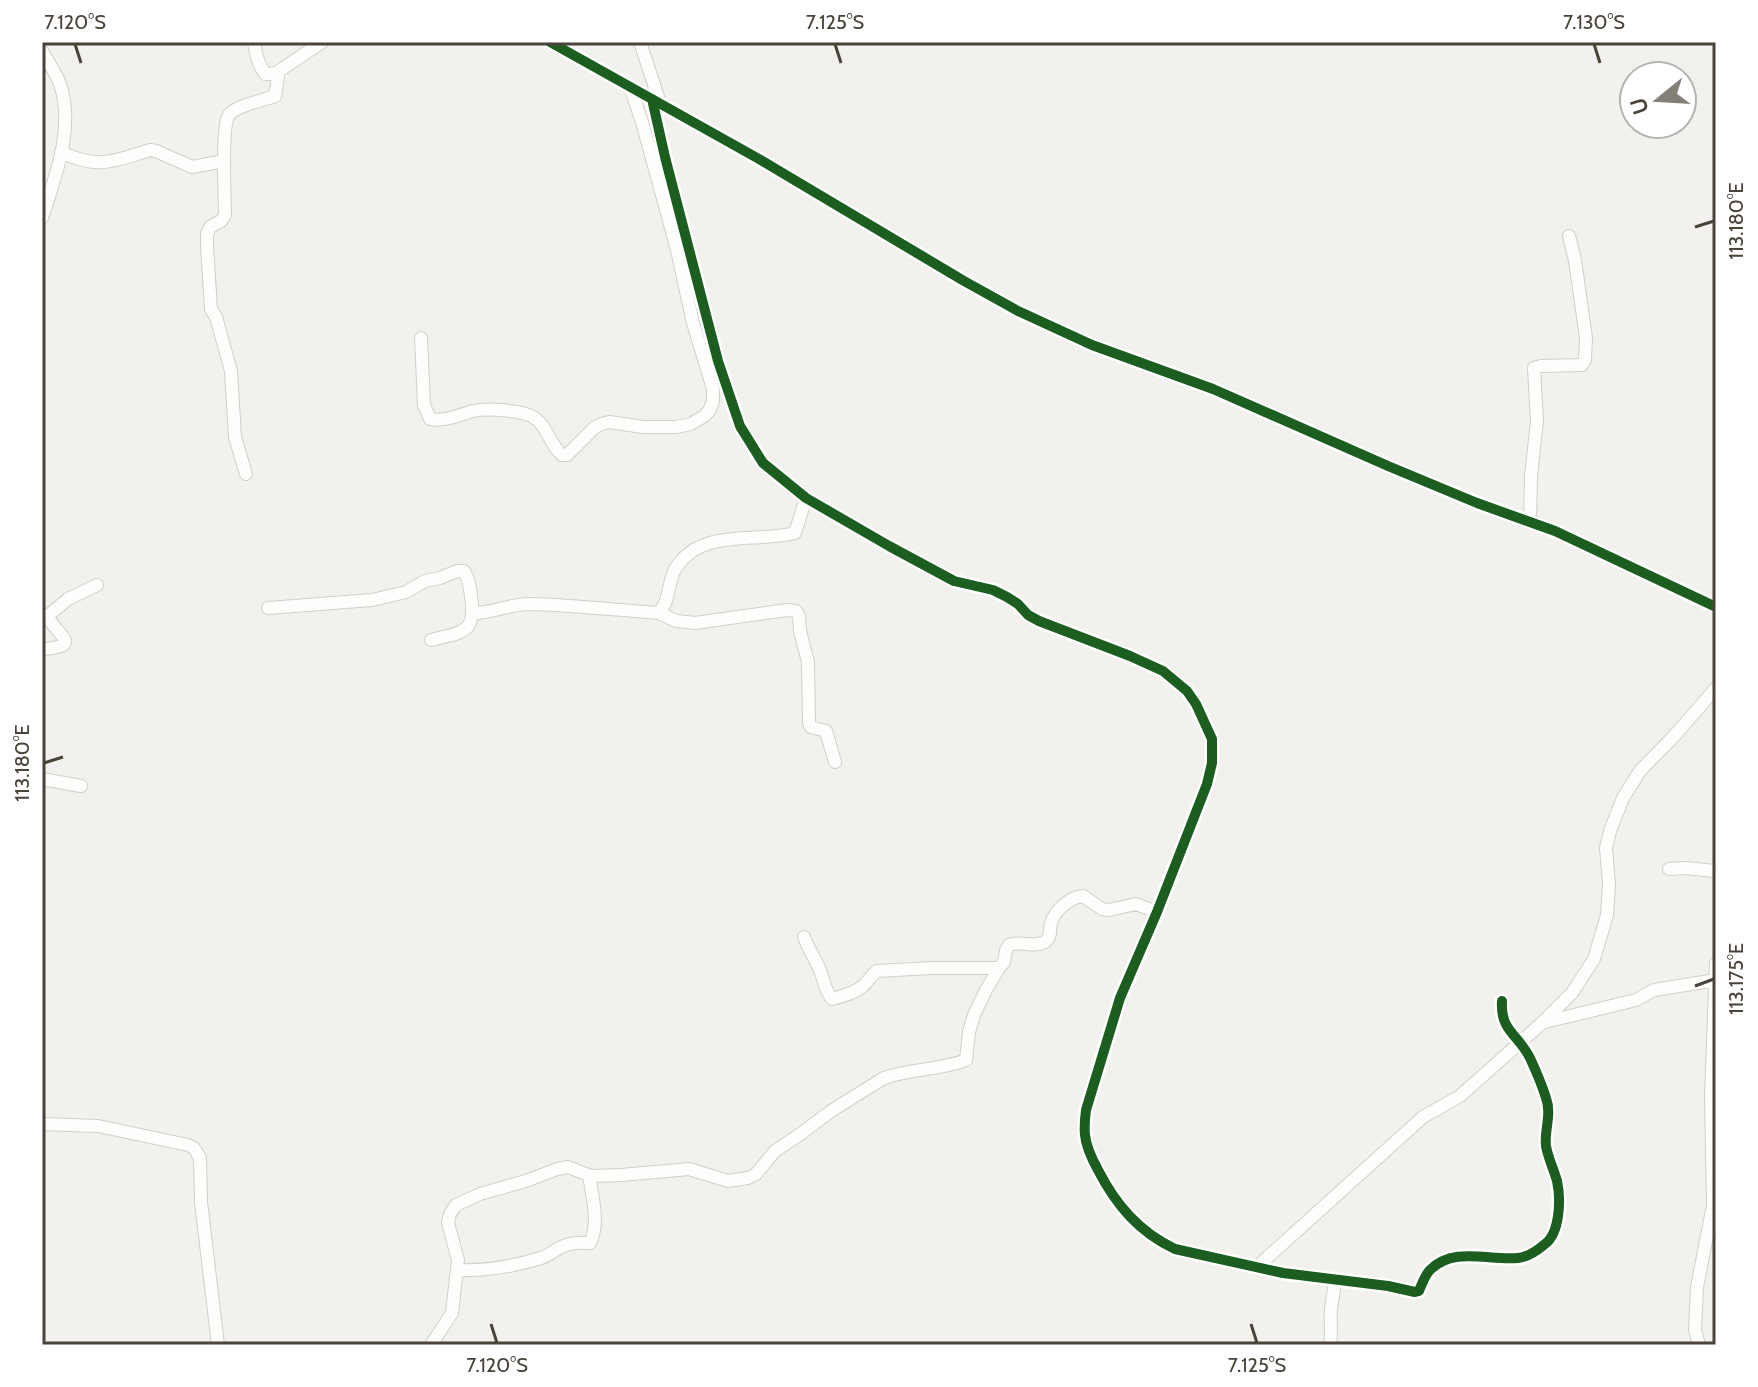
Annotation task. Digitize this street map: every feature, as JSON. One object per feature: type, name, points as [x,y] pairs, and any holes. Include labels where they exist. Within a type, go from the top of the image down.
[{"type":"street","points":[[254,42],[258,62],[265,74],[278,73]]},
{"type":"street","points":[[246,474],[235,437],[231,371],[211,309],[207,234],[210,227],[225,215],[224,161],[228,116],[233,111],[275,96],[278,73],[282,68],[322,42]]},
{"type":"street","points":[[550,42],[1018,311],[1092,345],[1234,397],[1477,503],[1555,531],[1716,607]]},
{"type":"street","points":[[421,338],[424,405],[430,419],[439,420],[480,410],[531,415],[544,427],[554,448],[562,455],[567,455],[601,424],[676,427],[691,424],[709,411],[713,389],[693,323],[656,173],[640,42]]},
{"type":"street","points":[[42,51],[59,82],[64,133],[43,211]]},
{"type":"street","points":[[646,95],[732,407],[763,463],[805,500],[954,581],[993,590],[1039,621],[1163,671],[1187,691],[1207,726],[1212,739],[1212,763],[1207,784],[1152,909],[1120,998],[1086,1110],[1084,1126],[1087,1147],[1118,1205],[1141,1229],[1175,1249],[1335,1283],[1419,1291],[1429,1271],[1454,1257],[1520,1258],[1535,1252],[1548,1242],[1557,1228],[1558,1186],[1546,1143],[1547,1099],[1531,1059],[1502,1018],[1502,1001]]},
{"type":"street","points":[[61,152],[92,163],[114,162],[150,150],[192,167],[224,161]]},
{"type":"street","points":[[1530,522],[1537,421],[1534,368],[1580,365],[1585,360],[1586,338],[1569,236]]},
{"type":"street","points":[[659,613],[665,605],[676,567],[694,551],[723,539],[791,534],[797,531],[805,500]]},
{"type":"street","points":[[268,608],[372,600],[406,592],[425,581],[460,571],[467,575],[474,613],[470,625],[467,629],[431,640]]},
{"type":"street","points":[[42,649],[56,648],[65,643],[65,639],[49,622],[46,610],[97,585]]},
{"type":"street","points":[[474,613],[527,604],[574,605],[659,613],[676,621],[695,623],[796,611],[808,662],[809,723],[811,727],[826,731],[835,762]]},
{"type":"street","points":[[1542,1023],[1572,993],[1594,959],[1607,915],[1609,884],[1606,848],[1623,798],[1640,771],[1716,688]]},
{"type":"street","points":[[42,779],[81,786]]},
{"type":"street","points":[[1669,869],[1716,871]]},
{"type":"street","points":[[431,1345],[452,1313],[457,1270],[456,1251],[448,1223],[456,1205],[480,1194],[568,1167],[589,1175],[689,1169],[728,1181],[748,1178],[756,1174],[775,1151],[884,1078],[966,1060],[974,1015],[1004,962],[1006,950],[1012,943],[1046,941],[1051,922],[1074,897],[1083,896],[1102,909],[1129,904],[1152,909]]},
{"type":"street","points":[[804,937],[832,999],[863,986],[877,971],[999,968]]},
{"type":"street","points":[[1699,1345],[1695,1330],[1697,1287],[1713,1205],[1711,1096],[1716,963]]},
{"type":"street","points":[[1258,1266],[1423,1117],[1460,1096],[1513,1034],[1542,1023],[1636,1000],[1654,990],[1716,980]]},
{"type":"street","points":[[42,1124],[98,1126],[188,1145],[197,1152],[218,1345]]},
{"type":"street","points":[[457,1270],[510,1265],[541,1258],[566,1245],[590,1243],[595,1224],[589,1175]]},
{"type":"street","points":[[1330,1345],[1335,1283]]},
{"type":"cycle path","points":[[550,42],[759,159],[1018,311],[1092,345],[1213,389],[1477,503],[1555,531],[1716,607]]},
{"type":"cycle path","points":[[652,99],[718,361],[740,426],[763,463],[806,498],[954,581],[993,590],[1039,621],[1163,671],[1187,691],[1212,739],[1212,763],[1207,784],[1120,998],[1086,1110],[1085,1132],[1090,1153],[1113,1195],[1130,1216],[1150,1234],[1175,1249],[1283,1273],[1415,1292],[1419,1291],[1430,1270],[1450,1258],[1518,1258],[1533,1253],[1554,1232],[1559,1206],[1558,1188],[1546,1146],[1546,1098],[1530,1058],[1507,1026],[1502,1001]]}]
